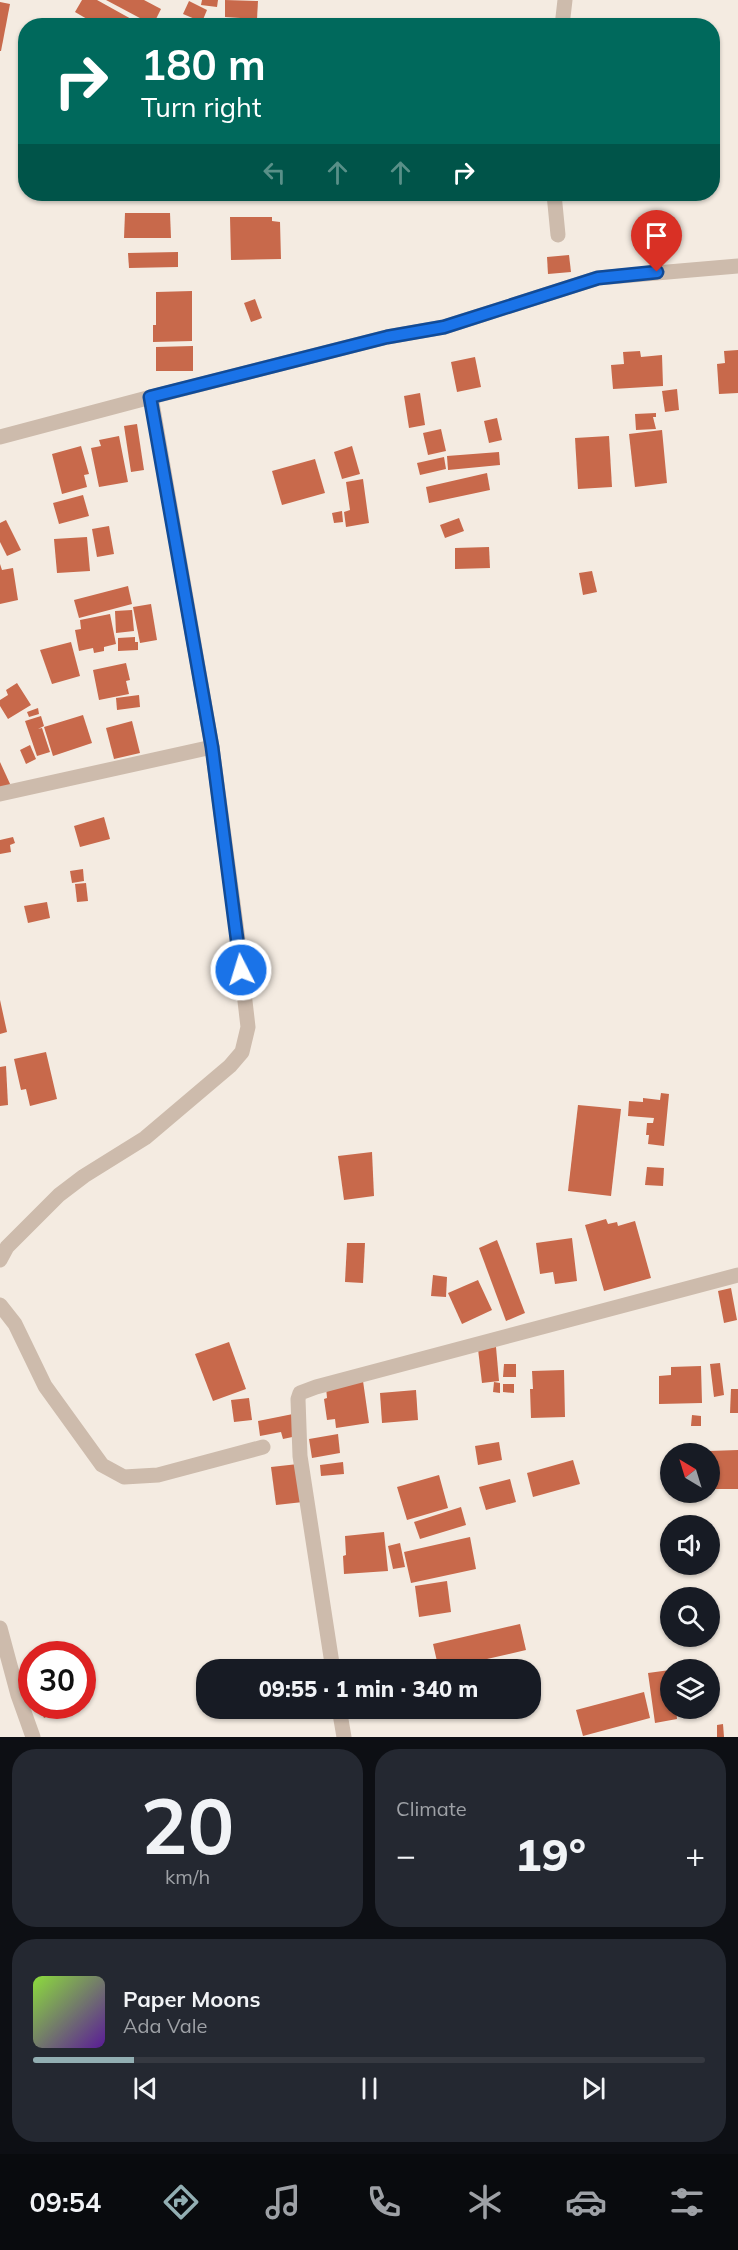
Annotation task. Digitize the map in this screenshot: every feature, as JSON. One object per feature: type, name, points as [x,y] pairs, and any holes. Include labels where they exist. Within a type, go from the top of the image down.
[{"type":"street","points":[[563,18],[565,0]]},
{"type":"street","points":[[556,201],[558,235]]},
{"type":"street","points":[[0,437],[387,337],[444,327],[598,278],[738,266]]},
{"type":"street","points":[[0,1260],[7,1247],[59,1195],[84,1176],[145,1138],[230,1066],[242,1052],[248,1027],[212,747],[150,397]]},
{"type":"street","points":[[0,794],[212,747]]},
{"type":"street","points":[[331,1659],[300,1456],[298,1399],[300,1393],[738,1275]]},
{"type":"street","points":[[0,1305],[15,1324],[45,1386],[102,1465],[124,1477],[158,1475],[263,1447]]},
{"type":"street","points":[[0,1628],[18,1695],[33,1737]]},
{"type":"street","points":[[341,1719],[344,1737]]},
{"type":"building","points":[[82,0],[97,0],[129,18],[85,18],[75,12]]},
{"type":"building","points":[[106,0],[144,0],[161,9],[156,18],[140,18]]},
{"type":"building","points":[[202,0],[218,0],[217,7],[201,5]]},
{"type":"building","points":[[225,0],[258,1],[257,18],[225,17]]},
{"type":"building","points":[[189,1],[207,10],[204,18],[192,18],[183,14]]},
{"type":"building","points":[[0,2],[10,4],[1,51],[0,51]]},
{"type":"building","points":[[125,213],[170,213],[171,238],[124,238]]},
{"type":"building","points":[[230,217],[272,217],[272,221],[280,222],[281,259],[231,260]]},
{"type":"building","points":[[178,252],[178,267],[129,268],[128,253]]},
{"type":"building","points":[[569,255],[571,272],[548,274],[547,257]]},
{"type":"building","points":[[192,291],[192,341],[153,342],[153,325],[156,325],[156,292]]},
{"type":"building","points":[[255,299],[262,318],[251,322],[244,303]]},
{"type":"building","points":[[193,346],[193,371],[156,371],[156,347]]},
{"type":"building","points":[[738,350],[738,393],[719,394],[717,364],[725,363],[724,351]]},
{"type":"building","points":[[640,351],[641,357],[662,355],[663,386],[613,389],[611,365],[624,364],[623,352]]},
{"type":"building","points":[[475,357],[481,387],[457,392],[451,362]]},
{"type":"building","points":[[677,389],[679,410],[665,412],[662,391]]},
{"type":"building","points":[[420,393],[425,425],[409,428],[404,396]]},
{"type":"building","points":[[656,413],[656,417],[653,417],[656,429],[636,430],[635,414]]},
{"type":"building","points":[[497,418],[502,440],[489,443],[484,421]]},
{"type":"building","points":[[137,424],[144,470],[131,472],[124,426]]},
{"type":"building","points":[[441,429],[446,451],[428,455],[423,433]]},
{"type":"building","points":[[662,430],[667,483],[635,487],[629,434]]},
{"type":"building","points":[[119,436],[128,482],[99,487],[91,448],[101,446],[99,440]]},
{"type":"building","points":[[609,436],[612,487],[578,489],[575,438]]},
{"type":"building","points":[[81,446],[89,474],[84,475],[87,487],[62,494],[52,454]]},
{"type":"building","points":[[352,446],[360,474],[342,479],[334,452]]},
{"type":"building","points":[[499,452],[500,465],[448,470],[447,456]]},
{"type":"building","points":[[444,457],[446,469],[420,475],[417,463]]},
{"type":"building","points":[[315,459],[325,493],[282,505],[272,471]]},
{"type":"building","points":[[487,473],[490,490],[429,503],[426,487]]},
{"type":"building","points":[[363,479],[369,523],[346,527],[344,512],[350,510],[346,482]]},
{"type":"building","points":[[83,495],[89,516],[59,524],[53,503]]},
{"type":"building","points":[[342,511],[343,522],[334,523],[332,513]]},
{"type":"building","points":[[459,518],[464,531],[445,538],[440,525]]},
{"type":"building","points":[[6,520],[21,550],[7,556],[0,542],[0,523]]},
{"type":"building","points":[[109,526],[114,554],[97,557],[92,529]]},
{"type":"building","points":[[87,537],[90,571],[57,573],[54,539]]},
{"type":"building","points":[[489,547],[490,568],[455,569],[455,548]]},
{"type":"building","points":[[0,564],[2,570],[13,568],[18,600],[0,604]]},
{"type":"building","points":[[592,571],[597,592],[583,595],[579,573]]},
{"type":"building","points":[[128,586],[132,604],[79,618],[74,600]]},
{"type":"building","points":[[151,604],[157,640],[140,643],[133,607]]},
{"type":"building","points":[[132,610],[134,631],[116,633],[115,611]]},
{"type":"building","points":[[110,614],[116,644],[104,647],[104,651],[94,653],[93,648],[79,651],[75,630],[81,629],[80,620]]},
{"type":"building","points":[[135,637],[138,650],[118,651],[118,638]]},
{"type":"building","points":[[71,642],[80,676],[52,684],[40,650]]},
{"type":"building","points":[[126,663],[130,680],[126,681],[129,694],[99,700],[93,670]]},
{"type":"building","points":[[17,683],[31,705],[8,719],[0,706],[0,700],[8,695],[6,690]]},
{"type":"building","points":[[139,695],[140,707],[117,710],[116,698]]},
{"type":"building","points":[[38,708],[39,714],[29,717],[27,712]]},
{"type":"building","points":[[83,715],[92,743],[53,756],[44,727]]},
{"type":"building","points":[[41,716],[44,726],[38,729],[42,728],[50,752],[37,756],[25,721]]},
{"type":"building","points":[[132,721],[140,753],[114,759],[106,728]]},
{"type":"building","points":[[30,745],[36,759],[26,764],[20,750]]},
{"type":"building","points":[[0,762],[11,786],[0,791]]},
{"type":"building","points":[[104,817],[110,839],[80,847],[74,826]]},
{"type":"building","points":[[13,837],[15,843],[10,845],[11,852],[0,854],[0,840]]},
{"type":"building","points":[[83,869],[84,881],[72,883],[70,871]]},
{"type":"building","points":[[86,883],[88,901],[77,902],[75,884]]},
{"type":"building","points":[[47,902],[50,918],[28,923],[24,906]]},
{"type":"building","points":[[0,1000],[7,1032],[0,1034]]},
{"type":"building","points":[[46,1052],[57,1099],[30,1106],[26,1089],[21,1090],[14,1059]]},
{"type":"building","points":[[6,1066],[8,1105],[0,1106],[0,1067]]},
{"type":"building","points":[[661,1093],[669,1094],[664,1146],[648,1144],[647,1123],[653,1123],[654,1118],[628,1116],[629,1101],[643,1102],[643,1098],[660,1100]]},
{"type":"building","points":[[578,1105],[621,1109],[611,1196],[568,1191]]},
{"type":"building","points":[[372,1152],[374,1196],[344,1200],[338,1156]]},
{"type":"building","points":[[647,1167],[664,1168],[663,1186],[645,1185]]},
{"type":"building","points":[[606,1219],[608,1224],[617,1222],[618,1226],[635,1221],[651,1278],[604,1291],[585,1225]]},
{"type":"building","points":[[572,1238],[577,1281],[555,1284],[553,1272],[540,1274],[536,1243]]},
{"type":"building","points":[[497,1240],[525,1313],[506,1321],[479,1248]]},
{"type":"building","points":[[347,1243],[365,1243],[363,1283],[345,1282]]},
{"type":"building","points":[[433,1275],[447,1277],[446,1297],[431,1296]]},
{"type":"building","points":[[478,1280],[492,1310],[462,1324],[448,1293]]},
{"type":"building","points":[[731,1288],[737,1320],[724,1323],[718,1291]]},
{"type":"building","points":[[229,1342],[246,1389],[213,1401],[195,1354]]},
{"type":"building","points":[[496,1347],[499,1381],[482,1383],[478,1349]]},
{"type":"building","points":[[720,1363],[724,1395],[714,1397],[710,1364]]},
{"type":"building","points":[[504,1364],[516,1364],[516,1377],[503,1377]]},
{"type":"building","points":[[701,1366],[702,1403],[659,1404],[659,1376],[671,1375],[671,1367]]},
{"type":"building","points":[[564,1370],[565,1417],[531,1418],[532,1371]]},
{"type":"building","points":[[363,1381],[369,1423],[336,1428],[335,1419],[327,1420],[324,1399],[327,1398],[326,1387]]},
{"type":"building","points":[[494,1382],[500,1383],[500,1393],[493,1392]]},
{"type":"building","points":[[503,1384],[514,1384],[514,1393],[503,1392]]},
{"type":"building","points":[[731,1389],[738,1389],[738,1413],[730,1413]]},
{"type":"building","points":[[416,1390],[418,1420],[382,1423],[380,1393]]},
{"type":"building","points":[[249,1398],[252,1420],[234,1422],[231,1400]]},
{"type":"building","points":[[293,1414],[297,1436],[283,1439],[281,1432],[260,1436],[258,1421]]},
{"type":"building","points":[[692,1415],[701,1416],[701,1426],[691,1426]]},
{"type":"building","points":[[338,1434],[340,1453],[312,1458],[309,1439]]},
{"type":"building","points":[[499,1442],[502,1460],[478,1465],[475,1446]]},
{"type":"building","points":[[738,1450],[738,1489],[720,1489],[720,1451]]},
{"type":"building","points":[[573,1460],[580,1484],[533,1497],[527,1473]]},
{"type":"building","points":[[343,1462],[344,1474],[321,1476],[320,1465]]},
{"type":"building","points":[[298,1464],[303,1502],[276,1505],[271,1467]]},
{"type":"building","points":[[439,1475],[448,1508],[407,1520],[397,1487]]},
{"type":"building","points":[[510,1479],[516,1502],[486,1510],[479,1487]]},
{"type":"building","points":[[461,1507],[466,1525],[420,1539],[414,1522]]},
{"type":"building","points":[[384,1532],[388,1571],[344,1574],[345,1536]]},
{"type":"building","points":[[470,1537],[476,1569],[411,1583],[404,1552]]},
{"type":"building","points":[[400,1543],[405,1567],[393,1569],[388,1546]]},
{"type":"building","points":[[447,1581],[451,1612],[419,1617],[415,1586]]},
{"type":"building","points":[[520,1624],[526,1650],[487,1659],[436,1659],[433,1644]]},
{"type":"building","points":[[660,1671],[660,1719],[677,1719],[655,1723],[648,1673]]},
{"type":"building","points":[[644,1692],[650,1718],[583,1736],[576,1710]]},
{"type":"building","points":[[723,1724],[724,1737],[717,1737],[717,1725]]},
{"type":"route","points":[[241,970],[212,747],[168,487],[150,397],[194,384],[387,337],[444,327],[598,278],[657,272]]}]
